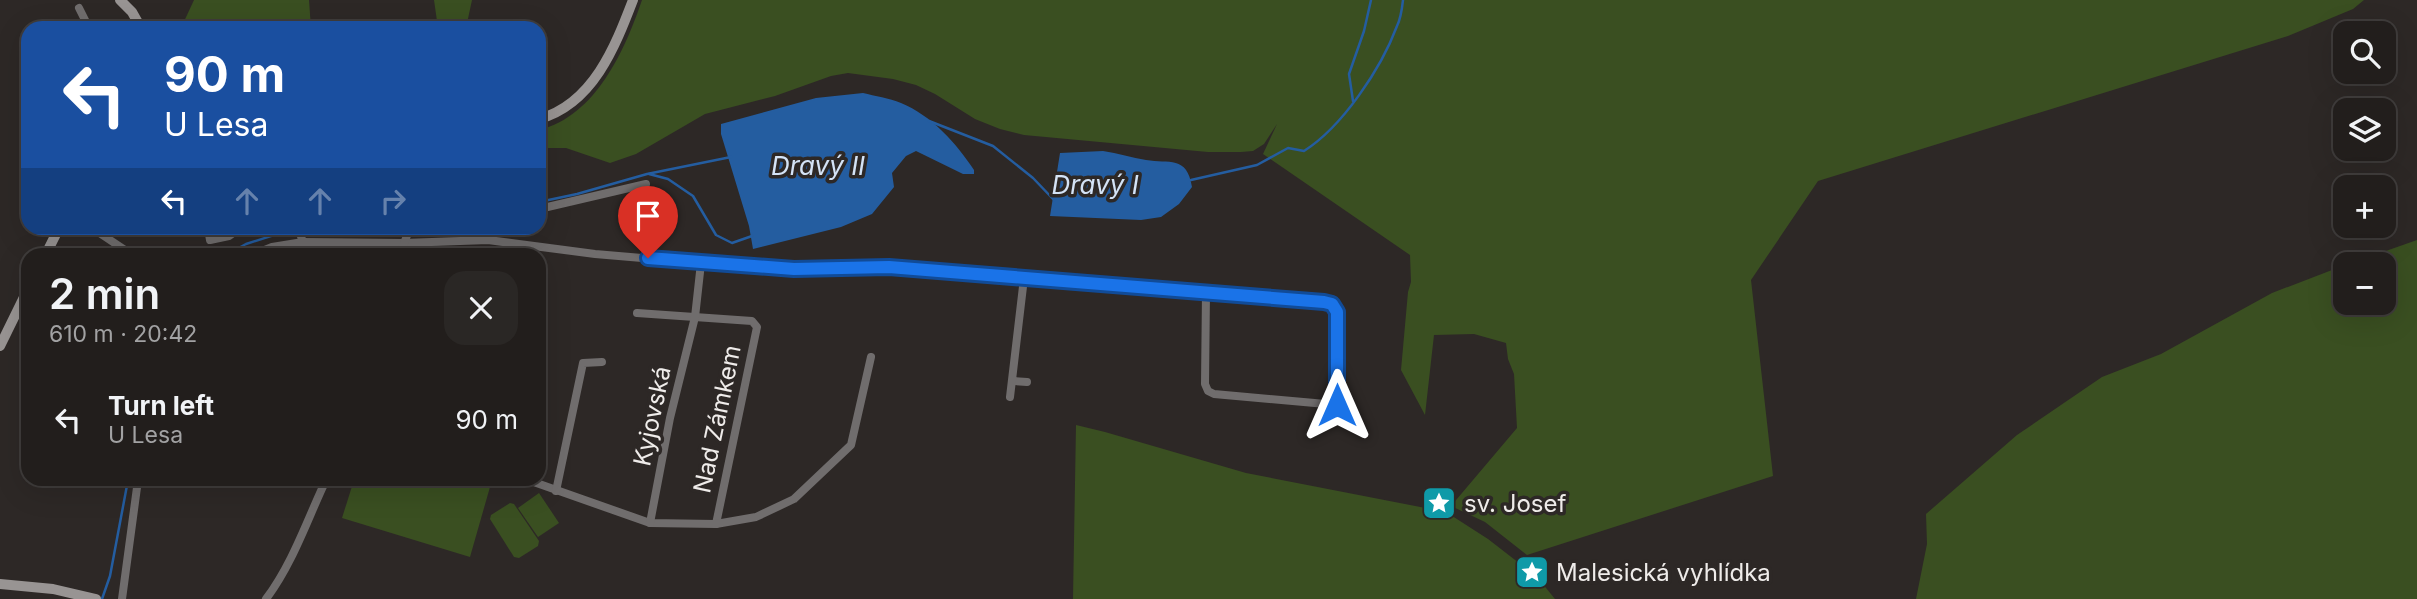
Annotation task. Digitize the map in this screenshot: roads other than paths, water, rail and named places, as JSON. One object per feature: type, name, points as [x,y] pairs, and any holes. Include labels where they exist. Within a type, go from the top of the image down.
[{"type":"street","points":[[120,0],[137,21]]},
{"type":"street","points":[[546,116],[561,110],[589,85],[612,51],[633,0]]},
{"type":"street","points":[[79,8],[86,21]]},
{"type":"street","points":[[546,207],[646,184]]},
{"type":"street","points":[[102,235],[122,248]]},
{"type":"street","points":[[209,235],[210,240],[230,235]]},
{"type":"street","points":[[270,248],[301,235],[404,243],[488,240],[595,254],[701,263],[794,269],[870,266],[1206,292],[1324,302],[1332,304],[1337,312],[1337,405],[1214,394],[1208,391],[1205,384],[1206,292]]},
{"type":"street","points":[[402,248],[407,235]]},
{"type":"street","points":[[488,235],[488,240]]},
{"type":"street","name":"Kyjovská","points":[[650,523],[670,418],[695,317],[701,263]]},
{"type":"street","points":[[1010,397],[1024,278]]},
{"type":"street","points":[[0,346],[21,303]]},
{"type":"street","points":[[637,313],[695,317]]},
{"type":"street","name":"Nad Zámkem","points":[[695,317],[754,322],[756,331],[716,523]]},
{"type":"street","points":[[543,486],[650,523],[716,523],[756,517],[794,499],[851,445],[871,357]]},
{"type":"street","points":[[556,491],[583,363],[603,362]]},
{"type":"street","points":[[1013,381],[1027,382]]},
{"type":"street","points":[[122,599],[137,486]]},
{"type":"street","points":[[266,599],[300,540],[323,486]]},
{"type":"street","points":[[0,584],[53,589],[96,599]]},
{"type":"water","name":"Dravý II","points":[[863,93],[896,101],[923,115],[960,150],[974,174],[963,174],[916,151],[906,156],[892,173],[894,187],[872,214],[841,227],[753,249],[749,226],[721,134],[721,124],[816,98]]},
{"type":"water","name":"Dravý I","points":[[1103,151],[1181,165],[1190,177],[1192,187],[1179,204],[1161,217],[1141,220],[1050,216],[1060,153]]},
{"type":"waterway","points":[[1353,101],[1349,74],[1364,31],[1371,0]]},
{"type":"waterway","points":[[1191,180],[1257,165],[1288,148],[1304,151],[1318,141],[1346,112],[1371,78],[1390,43],[1403,0]]},
{"type":"waterway","points":[[929,121],[993,146],[1033,178],[1054,200]]},
{"type":"waterway","points":[[546,201],[647,174],[731,157]]},
{"type":"waterway","points":[[649,174],[668,179],[693,196],[716,235],[732,243],[752,236]]},
{"type":"waterway","points":[[239,248],[274,235]]},
{"type":"waterway","points":[[102,599],[110,576],[127,486]]},
{"type":"place","name":"sv. Josef","points":[[1439,503]]},
{"type":"place","name":"Malesická vyhlídka","points":[[1532,572]]}]
